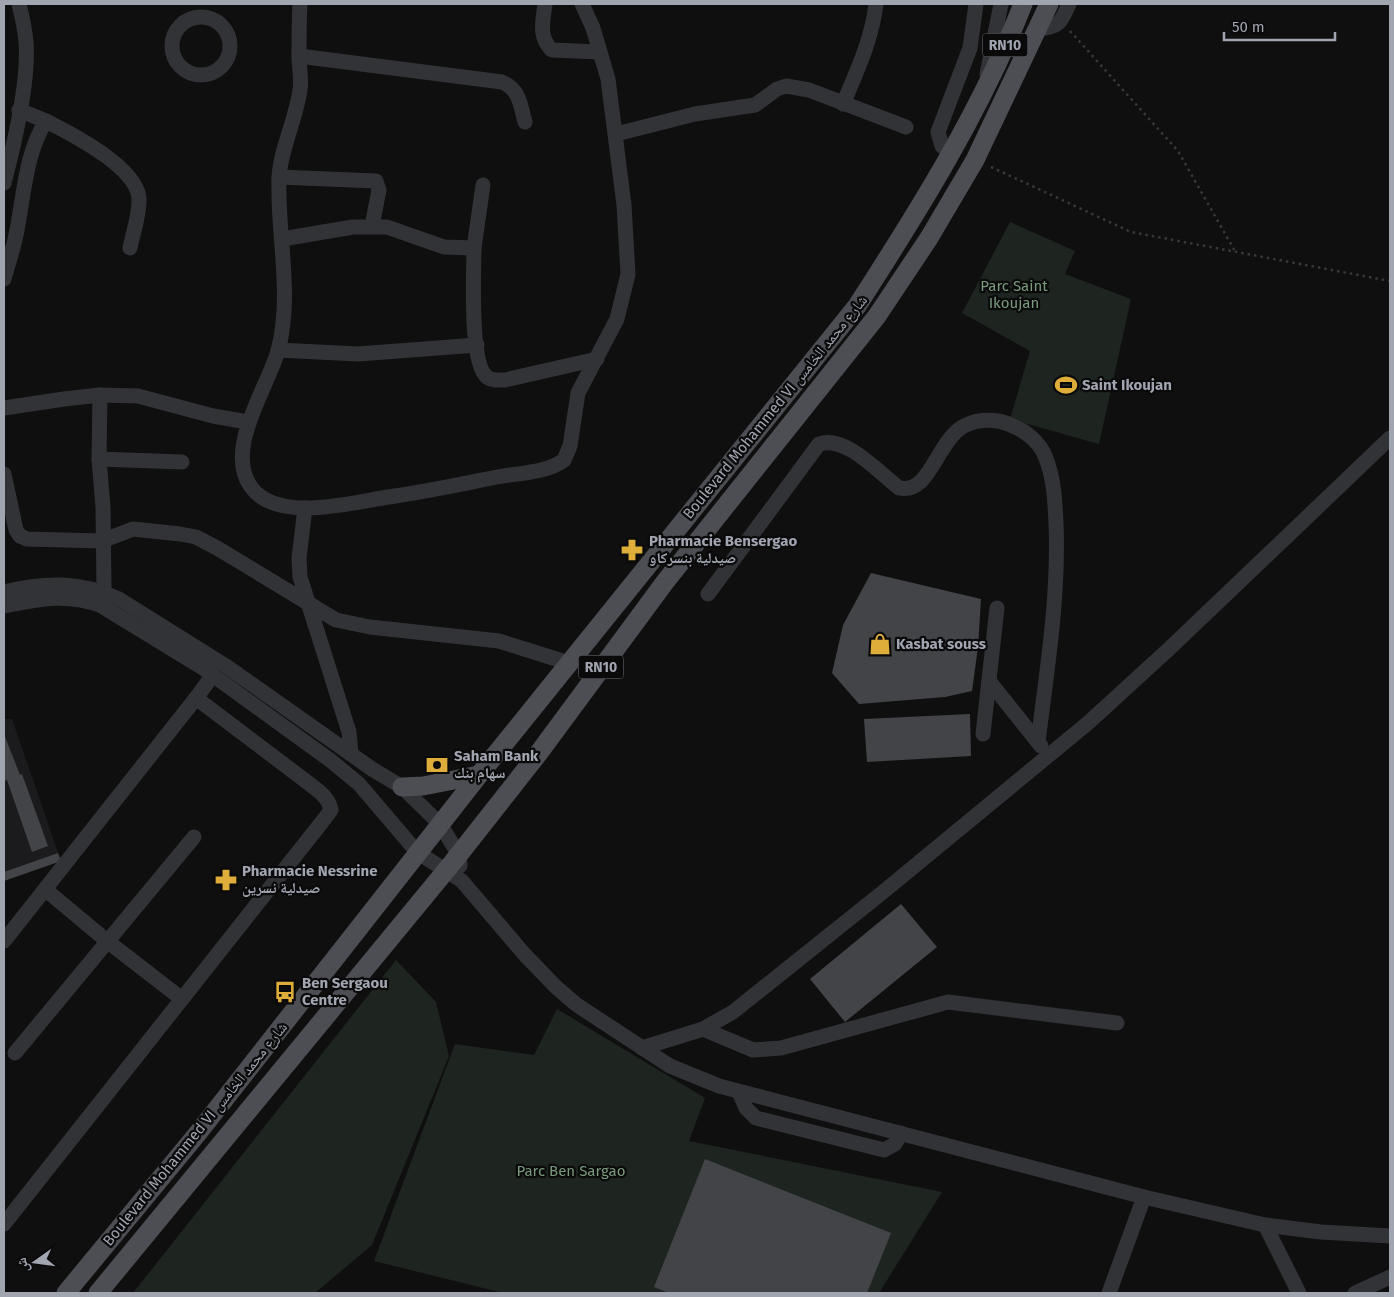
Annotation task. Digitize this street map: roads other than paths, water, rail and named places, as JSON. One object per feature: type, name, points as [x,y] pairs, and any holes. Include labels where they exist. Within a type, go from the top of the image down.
[{"type":"main road","name":"Boulevard Mohammed VI شارع محمد الخامس","points":[[66,1293],[198,1133],[417,852],[857,306],[911,223],[951,154],[1023,4]]},
{"type":"main road","name":"Boulevard Mohammed VI شارع محمد الخامس","points":[[98,1293],[458,855],[538,754],[665,582],[877,316],[929,238],[976,160],[1039,29],[1049,4]]},
{"type":"main road","points":[[402,787],[423,786],[479,775]]},
{"type":"street","points":[[4,183],[19,110],[26,42],[19,4]]},
{"type":"street","points":[[300,4],[300,88],[279,178],[284,306],[278,350],[266,386],[248,422],[242,451],[246,477],[252,488],[270,503],[281,507],[304,508],[417,493],[560,464],[564,460],[570,446],[578,393],[617,318],[628,274],[628,249],[616,134],[608,79],[582,4]]},
{"type":"street","points":[[545,4],[542,28],[546,45],[552,50],[600,52]]},
{"type":"street","points":[[843,104],[863,56],[876,4]]},
{"type":"street","points":[[951,154],[942,146],[938,132],[970,48],[976,4]]},
{"type":"street","points":[[985,85],[1001,4]]},
{"type":"street","points":[[1039,29],[1053,28],[1062,21],[1069,4]]},
{"type":"street","points":[[299,56],[502,82],[512,86],[518,93],[524,122]]},
{"type":"street","points":[[616,134],[695,114],[755,105],[777,89],[786,86],[809,90],[906,127]]},
{"type":"street","points":[[19,110],[46,121],[93,148],[132,179],[139,200],[130,248]]},
{"type":"street","points":[[4,279],[16,235],[22,197],[35,144],[38,133],[46,121]]},
{"type":"street","points":[[279,178],[376,181],[379,190],[372,226]]},
{"type":"street","points":[[483,185],[474,248],[473,309],[481,368],[486,377],[495,381],[597,359]]},
{"type":"street","points":[[282,239],[372,226],[404,231],[444,247],[474,248]]},
{"type":"street","points":[[278,350],[358,354],[477,345]]},
{"type":"street","points":[[4,408],[100,396],[138,396],[212,416],[248,422]]},
{"type":"street","points":[[100,396],[99,459],[103,507],[104,592]]},
{"type":"street","points":[[708,594],[819,444],[829,441],[846,446],[898,488],[904,489],[914,488],[921,482],[950,438],[965,425],[979,421],[1001,420],[1019,428],[1033,439],[1045,454],[1054,496],[1057,564],[1055,604],[1038,742]]},
{"type":"street","points":[[642,1048],[703,1029],[733,1012],[884,892],[1048,755],[1170,648],[1390,438]]},
{"type":"street","points":[[99,459],[182,462]]},
{"type":"street","points":[[4,474],[16,530],[20,536],[27,539],[102,542],[133,529],[164,531],[196,537],[336,620],[370,627],[498,641],[569,663]]},
{"type":"street","points":[[304,508],[300,576],[350,732],[351,753]]},
{"type":"street","points":[[4,592],[65,584],[104,592],[226,666],[402,787],[440,824],[458,855],[462,881]]},
{"type":"street","points":[[4,606],[65,597],[100,605],[213,675],[330,760],[359,784],[417,852],[462,881],[525,955],[557,988],[577,1005],[642,1048],[683,1072],[739,1092],[1144,1197],[1265,1225],[1322,1232],[1390,1236]]},
{"type":"street","points":[[983,734],[998,608]]},
{"type":"street","points":[[4,942],[213,675]]},
{"type":"street","points":[[989,681],[1048,755]]},
{"type":"street","points":[[4,1224],[331,810],[328,799],[196,698]]},
{"type":"street","points":[[15,1053],[194,837]]},
{"type":"street","points":[[46,890],[107,941],[182,999]]},
{"type":"street","points":[[703,1029],[753,1050],[781,1048],[948,1002],[1117,1022]]},
{"type":"street","points":[[739,1092],[746,1108],[756,1118],[884,1150],[895,1144],[901,1133]]},
{"type":"street","points":[[1109,1293],[1144,1197]]},
{"type":"street","points":[[1265,1225],[1299,1293]]},
{"type":"street","points":[[1355,1293],[1390,1277]]},
{"type":"place","name":"Saint Ikoujan","points":[[1066,385]]},
{"type":"place","name":"Pharmacie Bensergao صيدلية بنسركاو","points":[[632,550]]},
{"type":"place","name":"Kasbat souss","points":[[880,644]]},
{"type":"place","name":"Saham Bank سهام بنك","points":[[437,765]]},
{"type":"place","name":"Pharmacie Nessrine صيدلية نسرين","points":[[226,880]]},
{"type":"place","name":"Ben Sergaou Centre","points":[[285,992]]},
{"type":"park label","name":"Parc Saint Ikoujan","points":[[1014,294]]},
{"type":"park label","name":"Parc Ben Sargao","points":[[571,1171]]}]
